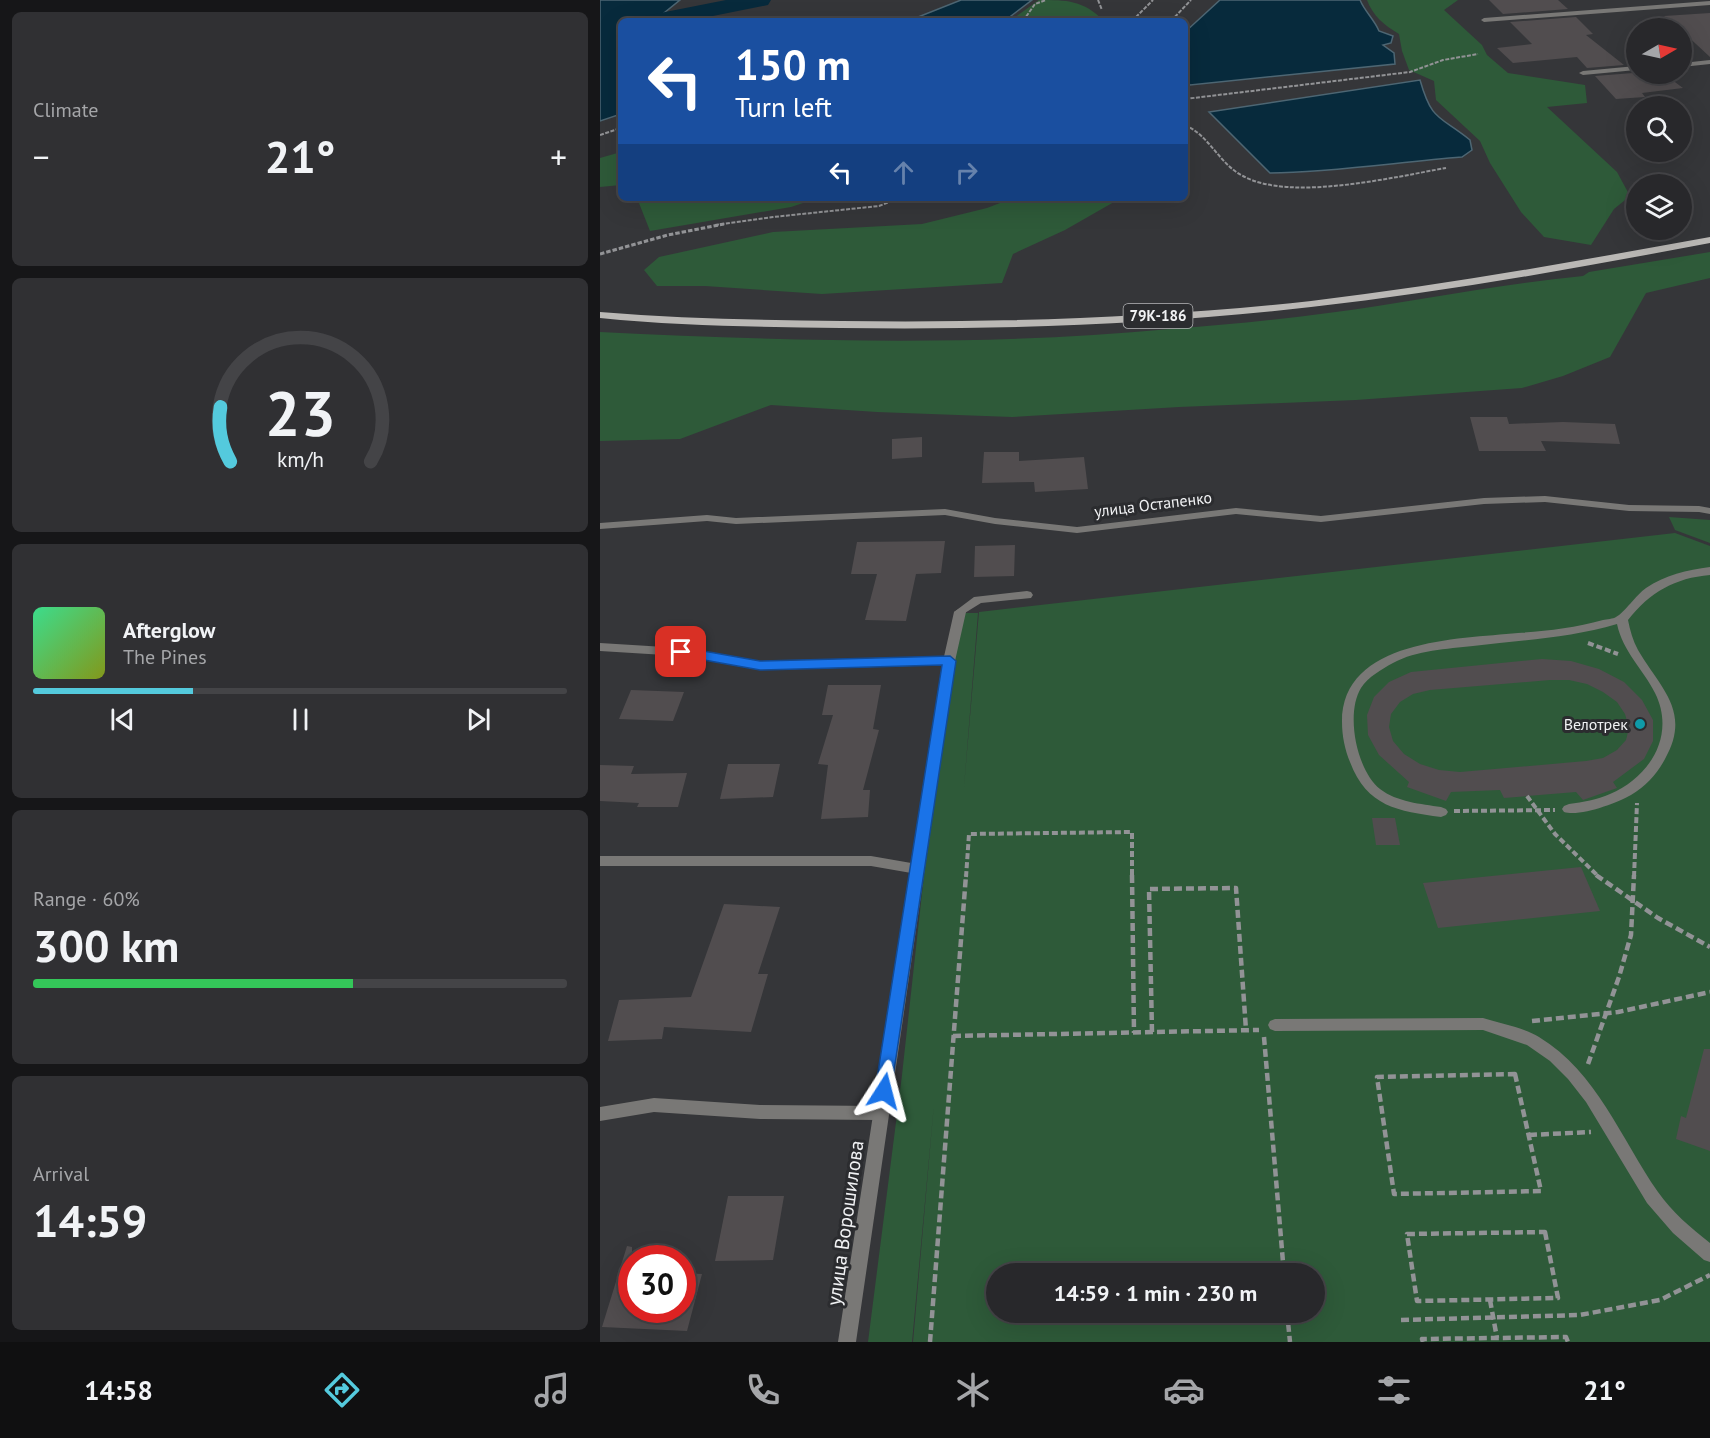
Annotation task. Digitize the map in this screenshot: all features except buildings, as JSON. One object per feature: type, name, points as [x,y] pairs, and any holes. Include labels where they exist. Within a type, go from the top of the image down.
[{"type":"main road","name":"79К-186","points":[[600,315],[727,322],[879,325],[1035,323],[1178,315],[1309,304],[1504,278],[1710,240]]},
{"type":"street","points":[[1484,20],[1710,3]]},
{"type":"street","points":[[1692,64],[1710,62]]},
{"type":"street","points":[[1583,73],[1626,69]]},
{"type":"street","name":"улица Остапенко","points":[[600,526],[707,518],[736,521],[945,512],[995,521],[1077,530],[1236,511],[1321,519],[1484,501],[1545,499],[1629,508],[1699,509],[1710,512]]},
{"type":"street","points":[[1441,812],[1413,808],[1391,801],[1375,792],[1362,776],[1347,729],[1348,708],[1354,688],[1366,675],[1400,654],[1426,648],[1594,628],[1622,619],[1638,598],[1661,584],[1682,576],[1710,571]]},
{"type":"street","name":"улица Ворошилова","points":[[847,1342],[917,869],[960,612],[978,600],[1027,595]]},
{"type":"street","points":[[1569,809],[1608,800],[1638,784],[1658,762],[1668,740],[1667,710],[1662,695],[1642,667],[1624,635],[1622,619]]},
{"type":"street","points":[[600,647],[681,652],[760,666],[950,661]]},
{"type":"street","points":[[600,861],[871,861],[917,869]]},
{"type":"street","points":[[1269,1027],[1483,1024],[1532,1040],[1561,1062],[1591,1098],[1653,1198],[1679,1228],[1710,1254]]},
{"type":"street","points":[[600,1113],[654,1105],[760,1112],[880,1113]]},
{"type":"path","points":[[1025,18],[1035,4],[1046,0]]},
{"type":"path","points":[[1098,0],[1102,10]]},
{"type":"path","points":[[1135,18],[1153,0]]},
{"type":"path","points":[[1174,18],[1191,0]]},
{"type":"path","points":[[1188,99],[1402,73],[1443,60],[1478,54]]},
{"type":"path","points":[[1188,127],[1201,134],[1222,159],[1242,176],[1256,183],[1292,188],[1331,185],[1446,168]]},
{"type":"path","points":[[600,135],[618,129]]},
{"type":"path","points":[[600,254],[647,238],[728,224],[879,206],[891,201]]},
{"type":"path","points":[[1580,641],[1622,655],[1642,667]]},
{"type":"path","points":[[1591,1098],[1587,1069],[1592,1048],[1619,976],[1630,935],[1638,784]]},
{"type":"path","points":[[1527,796],[1555,834],[1593,873],[1658,918],[1710,947]]},
{"type":"path","points":[[1441,812],[1569,809]]},
{"type":"path","points":[[930,1342],[969,834],[1132,832],[1134,1033]]},
{"type":"path","points":[[1152,1032],[1149,889],[1236,888],[1246,1030]]},
{"type":"path","points":[[1522,1021],[1605,1014],[1710,992]]},
{"type":"path","points":[[953,1036],[1246,1030],[1269,1027],[1283,1263]]},
{"type":"path","points":[[1515,1074],[1529,1135],[1541,1191],[1394,1194],[1377,1077],[1515,1074]]},
{"type":"path","points":[[1529,1135],[1581,1134],[1610,1128]]},
{"type":"path","points":[[1545,1232],[1558,1298],[1490,1300],[1417,1301],[1407,1234],[1545,1232]]},
{"type":"path","points":[[1401,1320],[1580,1315],[1660,1300],[1710,1275]]},
{"type":"path","points":[[1490,1300],[1497,1338]]},
{"type":"path","points":[[1288,1323],[1290,1342]]},
{"type":"path","points":[[1423,1342],[1422,1340],[1566,1336],[1568,1342]]},
{"type":"green space","points":[[1039,0],[1058,0],[1082,5],[1101,18],[1014,18]]},
{"type":"green space","points":[[1367,0],[1458,0],[1444,10],[1482,45],[1487,55],[1508,73],[1585,85],[1587,103],[1547,107],[1617,172],[1626,189],[1626,199],[1614,209],[1591,245],[1544,237],[1521,212],[1490,163],[1480,141],[1436,100],[1434,81],[1409,70],[1399,34],[1372,11]]},
{"type":"green space","points":[[618,153],[618,185],[600,187],[600,158]]},
{"type":"green space","points":[[638,201],[809,201],[791,207],[650,231]]},
{"type":"green space","points":[[1005,201],[1116,201],[1065,230],[1013,254],[1002,283],[822,294],[705,286],[657,286],[644,270],[659,257],[773,232],[922,224],[987,208]]},
{"type":"green space","points":[[1710,252],[1710,278],[1646,293],[1610,357],[1563,376],[1522,388],[1356,400],[1012,417],[771,405],[680,439],[600,441],[600,332],[885,341],[1099,335],[1328,313],[1583,276],[1589,272]]},
{"type":"green space","points":[[1669,517],[1710,520],[1710,543],[1675,530]]},
{"type":"green space","points":[[1675,533],[1710,546],[1710,1342],[913,1342],[934,1104],[912,1342],[868,1342],[902,1075],[935,775],[961,613],[978,613],[964,787],[979,612]]},
{"type":"water","points":[[600,0],[680,0],[658,18],[618,18],[618,115],[600,121]]},
{"type":"water","points":[[961,0],[1032,0],[1008,18],[916,18]]},
{"type":"water","points":[[1220,0],[1360,0],[1379,31],[1393,36],[1391,43],[1383,45],[1394,53],[1395,64],[1190,85],[1188,82],[1188,29]]},
{"type":"water","points":[[1420,80],[1433,111],[1470,140],[1472,150],[1462,157],[1342,169],[1270,173],[1209,112]]},
{"type":"waterway","points":[[668,18],[760,0]]},
{"type":"place","name":"Велотрек","points":[[1640,724]]},
{"type":"route","points":[[681,652],[760,666],[918,660],[950,661],[884,1091]]}]
